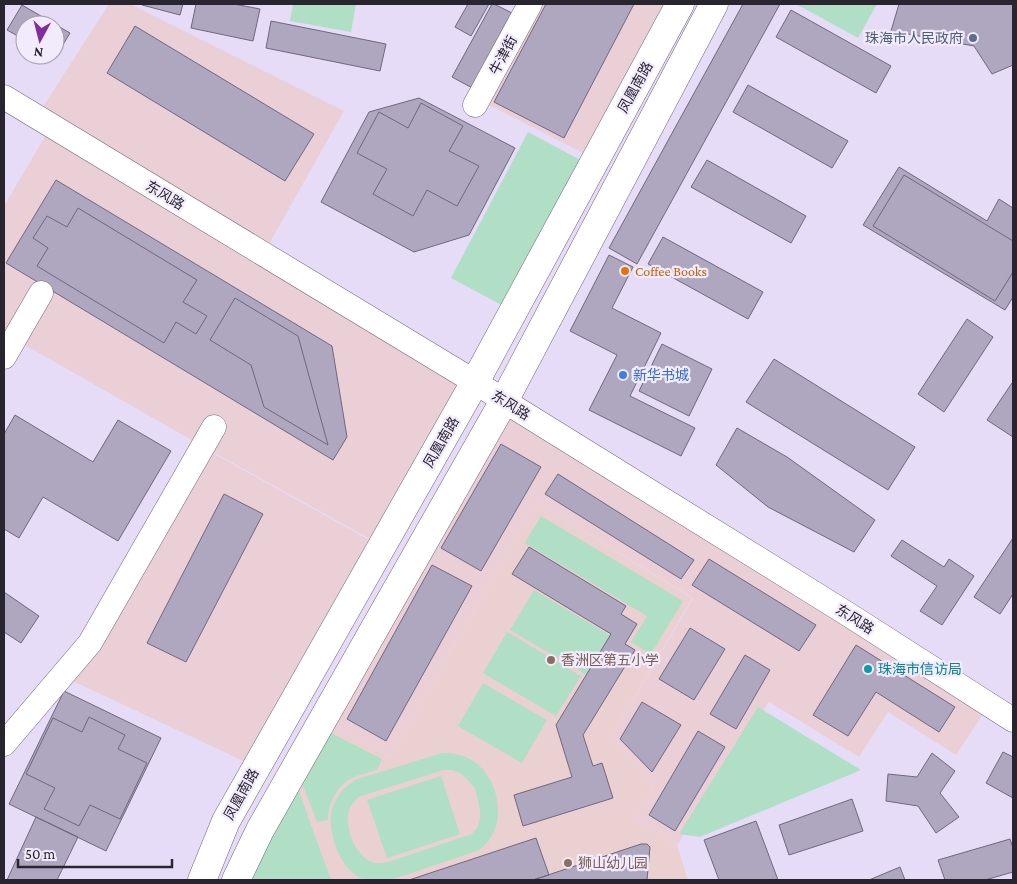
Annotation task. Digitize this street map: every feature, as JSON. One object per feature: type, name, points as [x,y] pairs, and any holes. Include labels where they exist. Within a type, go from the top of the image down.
[{"type":"main road","name":"凤凰南路","points":[[202,880],[226,821],[475,382],[680,4]]},
{"type":"main road","points":[[236,880],[260,830],[504,401],[714,4]]},
{"type":"street","name":"牛津街","points":[[475,106],[530,4]]},
{"type":"street","name":"东风路","points":[[4,97],[475,382],[1010,713]]},
{"type":"street","points":[[4,357],[41,293]]},
{"type":"street","points":[[4,744],[90,643],[214,428]]},
{"type":"shaded area","points":[[109,4],[130,4],[344,111],[264,253],[37,116]]},
{"type":"shaded area","points":[[535,4],[679,4],[595,159],[485,103]]},
{"type":"shaded area","points":[[50,128],[472,382],[381,545],[4,333],[4,206]]},
{"type":"shaded area","points":[[504,401],[989,705],[956,755],[888,712],[859,757],[769,702],[677,845],[634,819],[653,786],[612,737],[693,598],[536,502],[390,757],[322,722]]},
{"type":"shaded area","points":[[204,448],[380,546],[254,766],[64,677]]},
{"type":"shaded area","name":"香洲区第五小学","points":[[536,502],[692,598],[612,737],[653,786],[634,819],[677,845],[688,880],[331,880],[293,774],[322,722],[390,757]]},
{"type":"green space","points":[[293,4],[356,4],[351,32],[290,21]]},
{"type":"green space","points":[[796,4],[877,4],[858,38]]},
{"type":"green space","points":[[528,132],[586,163],[509,309],[451,278]]},
{"type":"green space","points":[[541,516],[683,601],[651,654],[631,642],[647,616],[525,543]]},
{"type":"green space","points":[[534,590],[611,636],[587,675],[510,630]]},
{"type":"green space","points":[[507,632],[581,676],[556,716],[483,673]]},
{"type":"green space","points":[[483,683],[547,720],[522,763],[458,726]]},
{"type":"green space","points":[[758,707],[861,770],[700,837],[679,834]]},
{"type":"green space","points":[[323,729],[382,759],[377,770],[345,782],[331,803],[328,820],[317,822],[298,773]]},
{"type":"green space","points":[[442,753],[468,758],[488,776],[494,789],[498,802],[498,816],[495,829],[489,841],[479,850],[393,878],[369,880],[359,877],[344,863],[338,852],[331,830],[334,804],[344,789],[355,780]],"holes":[[[443,770],[452,770],[462,774],[475,788],[480,809],[480,819],[477,828],[472,834],[386,862],[372,862],[361,854],[350,835],[348,821],[349,809],[358,797]]]},
{"type":"green space","points":[[293,774],[331,880],[236,880]]},
{"type":"green space","points":[[441,776],[460,834],[387,858],[367,800]]},
{"type":"building","points":[[143,4],[183,4],[180,15]]},
{"type":"building","points":[[196,4],[234,4],[260,9],[253,41],[191,28]]},
{"type":"building","points":[[468,4],[489,4],[471,36],[455,27]]},
{"type":"building","points":[[492,4],[516,15],[476,90],[452,77]]},
{"type":"building","points":[[546,4],[634,4],[564,138],[494,102]]},
{"type":"building","points":[[743,4],[780,4],[637,264],[609,248]]},
{"type":"building","name":"珠海市人民政府","points":[[899,4],[1013,4],[1013,65],[992,74],[974,46],[891,31]]},
{"type":"building","points":[[22,5],[39,15],[16,15]]},
{"type":"building","points":[[791,10],[891,66],[876,93],[776,37]]},
{"type":"building","points":[[15,17],[15,34],[7,30]]},
{"type":"building","points":[[271,21],[386,44],[380,71],[266,48]]},
{"type":"building","points":[[135,26],[314,134],[285,181],[107,73]]},
{"type":"building","points":[[65,30],[70,33],[65,41]]},
{"type":"building","points":[[748,85],[848,141],[832,168],[733,112]]},
{"type":"building","points":[[419,98],[515,148],[469,235],[414,252],[321,202],[369,112]]},
{"type":"building","points":[[421,103],[463,126],[449,151],[479,166],[457,206],[427,190],[413,216],[373,194],[387,169],[357,153],[379,112],[408,128]]},
{"type":"building","points":[[707,160],[806,216],[791,243],[691,187]]},
{"type":"building","points":[[899,167],[987,221],[999,199],[1013,208],[1013,297],[1005,310],[863,225]]},
{"type":"building","points":[[904,175],[1013,241],[1013,272],[995,301],[873,226]]},
{"type":"building","points":[[56,180],[332,346],[347,437],[333,460],[6,263]]},
{"type":"building","points":[[78,208],[197,280],[183,302],[207,316],[196,334],[176,322],[164,343],[37,266],[48,248],[33,238],[47,216],[67,227]]},
{"type":"building","points":[[663,237],[763,292],[748,319],[648,264]]},
{"type":"building","name":"新华书城","points":[[609,255],[633,267],[612,308],[661,333],[630,396],[695,428],[681,456],[589,410],[617,355],[570,331]]},
{"type":"building","points":[[235,298],[298,336],[328,445],[264,407],[251,365],[210,340]]},
{"type":"building","points":[[967,319],[993,337],[944,412],[918,394]]},
{"type":"building","points":[[662,344],[712,369],[689,416],[639,391]]},
{"type":"building","points":[[774,359],[915,447],[888,490],[746,402]]},
{"type":"building","points":[[1013,383],[1013,437],[987,420]]},
{"type":"building","points":[[15,415],[93,462],[118,420],[171,451],[118,541],[43,497],[19,538],[4,529],[4,434]]},
{"type":"building","points":[[737,428],[787,457],[875,520],[854,552],[768,507],[716,465]]},
{"type":"building","points":[[501,444],[541,467],[481,571],[441,548]]},
{"type":"building","points":[[558,474],[694,560],[681,579],[545,494]]},
{"type":"building","points":[[224,494],[263,514],[186,662],[147,643]]},
{"type":"building","points":[[1013,538],[1013,594],[1000,614],[974,597]]},
{"type":"building","points":[[902,540],[944,567],[949,559],[974,576],[942,625],[920,611],[937,586],[891,556]]},
{"type":"building","points":[[529,547],[626,606],[621,614],[637,624],[625,644],[635,650],[583,735],[593,766],[602,763],[613,798],[523,826],[514,795],[572,777],[556,725],[611,634],[512,574]]},
{"type":"building","points":[[709,559],[816,625],[799,651],[692,585]]},
{"type":"building","points":[[432,565],[472,586],[386,741],[347,719]]},
{"type":"building","points":[[4,592],[39,616],[21,643],[4,632]]},
{"type":"building","points":[[690,628],[725,649],[694,700],[659,679]]},
{"type":"building","name":"珠海市信访局","points":[[856,645],[955,707],[939,732],[876,692],[848,736],[813,715]]},
{"type":"building","points":[[745,655],[770,670],[736,729],[710,714]]},
{"type":"building","points":[[64,691],[161,738],[106,851],[9,804]]},
{"type":"building","points":[[642,702],[681,725],[652,772],[620,739]]},
{"type":"building","points":[[89,717],[125,735],[118,749],[147,763],[120,819],[90,805],[79,826],[44,809],[55,788],[26,774],[53,718],[82,732]]},
{"type":"building","points":[[698,731],[725,747],[675,831],[649,815]]},
{"type":"building","points":[[1003,752],[1013,757],[1013,798],[986,783]]},
{"type":"building","points":[[932,753],[955,771],[940,793],[959,817],[936,833],[918,806],[886,801],[888,774],[917,777]]},
{"type":"building","points":[[852,799],[863,831],[789,855],[779,825]]},
{"type":"building","points":[[36,817],[78,837],[57,880],[7,880]]},
{"type":"building","points":[[756,821],[778,880],[719,880],[704,840]]},
{"type":"building","points":[[536,838],[549,875],[533,880],[409,880]]},
{"type":"building","points":[[1010,839],[1013,848],[1013,872],[985,880],[945,880],[938,860]]},
{"type":"building","points":[[641,844],[647,844],[650,847],[647,880],[533,880]]},
{"type":"building","points":[[900,867],[905,880],[869,880]]},
{"type":"place","name":"珠海市人民政府","points":[[973,38]]},
{"type":"place","name":"Coffee Books","points":[[625,271]]},
{"type":"place","name":"新华书城","points":[[623,375]]},
{"type":"place","name":"香洲区第五小学","points":[[551,660]]},
{"type":"place","name":"珠海市信访局","points":[[868,669]]},
{"type":"place","name":"狮山幼儿园","points":[[568,863]]}]
